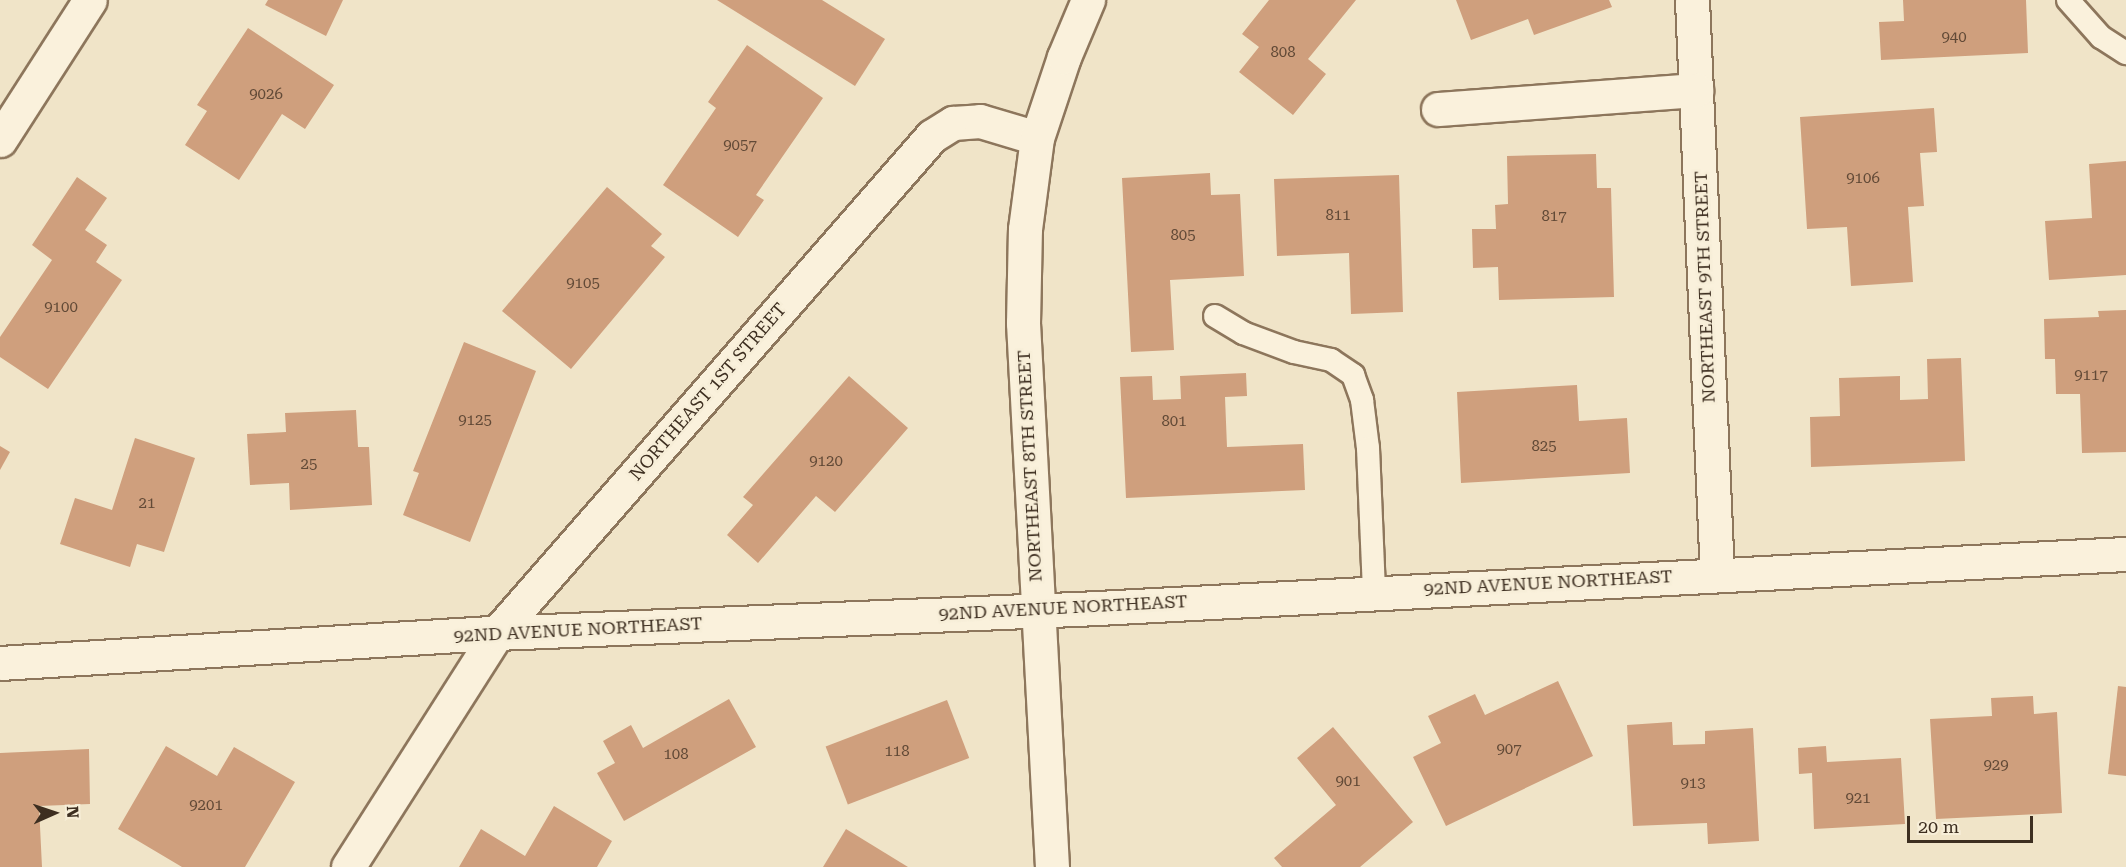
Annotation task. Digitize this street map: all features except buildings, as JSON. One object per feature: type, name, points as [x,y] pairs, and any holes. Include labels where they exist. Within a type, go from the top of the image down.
[{"type":"main road","points":[[0,140],[90,0]]},
{"type":"main road","points":[[1038,138],[1064,57],[1088,0]]},
{"type":"main road","name":"NORTHEAST 9TH STREET","points":[[1692,0],[1717,575]]},
{"type":"main road","points":[[1438,109],[1696,90]]},
{"type":"main road","name":"NORTHEAST 1ST STREET","points":[[348,867],[497,633],[932,136],[953,123],[980,121],[1038,138]]},
{"type":"main road","name":"NORTHEAST 8TH STREET","points":[[1038,138],[1025,229],[1023,323],[1052,867]]},
{"type":"main road","name":"92ND AVENUE NORTHEAST","points":[[0,663],[497,633],[1038,610],[2126,554]]},
{"type":"lane","points":[[2068,0],[2102,37],[2126,54]]},
{"type":"lane","points":[[1215,316],[1243,333],[1294,352],[1331,360],[1353,375],[1362,400],[1368,448],[1374,592]]}]
